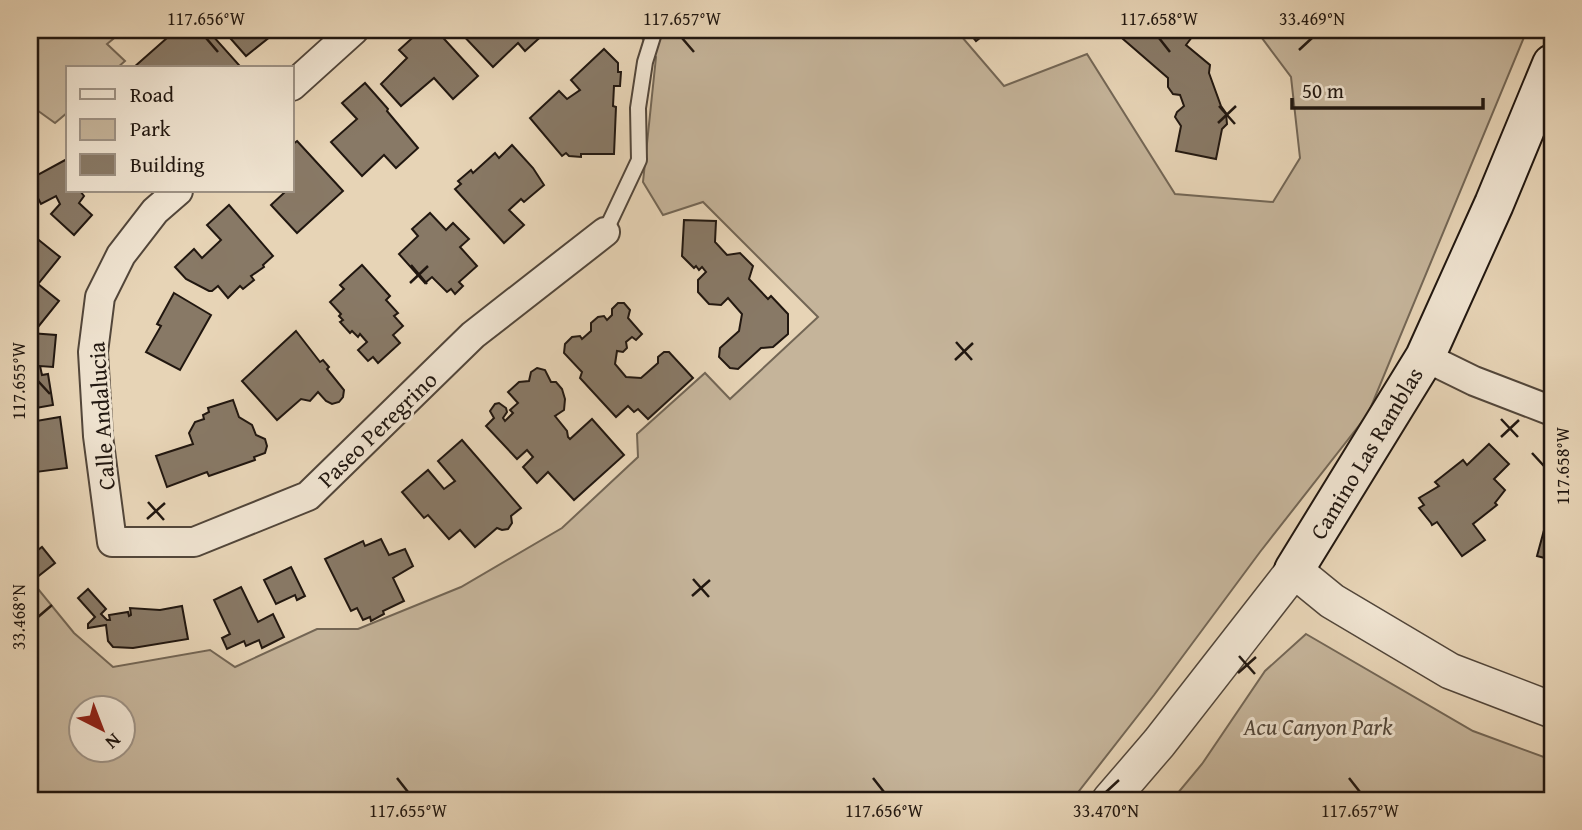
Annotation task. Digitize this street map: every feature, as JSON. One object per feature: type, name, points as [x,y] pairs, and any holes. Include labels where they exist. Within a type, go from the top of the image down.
[{"type":"main road","name":"Camino Las Ramblas","points":[[1294,570],[1425,357],[1494,204],[1552,64]]},
{"type":"street","points":[[294,84],[354,30]]},
{"type":"street","name":"Calle Andalucia","points":[[112,542],[98,436],[93,352],[100,297],[121,255],[155,211],[177,192]]},
{"type":"street","name":"Paseo Peregrino","points":[[112,542],[194,542],[307,496],[473,335],[604,232]]},
{"type":"street","points":[[1425,357],[1474,381],[1552,411]]},
{"type":"street","points":[[1294,570],[1332,601],[1450,671],[1552,710]]},
{"type":"street","name":"Camino Las Ramblas","points":[[1110,800],[1159,743],[1294,570]]},
{"type":"lane","points":[[604,232],[639,160],[638,108],[645,62],[655,30]]},
{"type":"green space","points":[[30,30],[124,30],[107,44],[125,61],[119,66],[66,66],[66,114],[55,123],[30,105]]},
{"type":"green space","points":[[636,30],[956,30],[1004,86],[1087,54],[1175,194],[1273,202],[1300,158],[1291,77],[1256,30],[1527,30],[1368,414],[1072,800],[30,800],[30,579],[74,633],[113,667],[210,650],[235,667],[317,629],[358,629],[461,587],[562,528],[638,457],[637,434],[705,373],[730,399],[818,317],[703,202],[663,215],[643,182],[656,57]]},
{"type":"green space","name":"Acu Canyon Park","points":[[1306,634],[1473,731],[1552,760],[1552,800],[1172,800],[1202,764],[1265,671]]},
{"type":"building","points":[[176,30],[202,30],[210,38],[213,36],[239,65],[238,66],[135,66]]},
{"type":"building","points":[[223,30],[275,30],[246,56]]},
{"type":"building","points":[[421,30],[436,30],[478,76],[453,99],[434,78],[401,106],[381,84],[407,58],[399,50]]},
{"type":"building","points":[[458,30],[546,32],[525,51],[518,43],[493,67]]},
{"type":"building","points":[[967,30],[990,30],[976,41]]},
{"type":"building","points":[[1182,30],[1192,37],[1186,45],[1210,65],[1209,73],[1226,113],[1227,124],[1222,129],[1216,159],[1176,151],[1181,126],[1175,117],[1184,106],[1180,95],[1173,94],[1168,87],[1168,78],[1123,39],[1118,32]]},
{"type":"building","points":[[604,49],[618,63],[618,72],[621,72],[620,86],[614,86],[614,154],[581,154],[581,157],[569,156],[566,153],[562,156],[530,118],[559,91],[567,99],[580,90],[571,80]]},
{"type":"building","points":[[365,83],[418,148],[396,168],[384,155],[362,176],[331,142],[357,119],[342,103]]},
{"type":"building","points":[[297,141],[343,191],[297,233],[271,205],[285,192],[294,192],[294,143]]},
{"type":"building","points":[[512,145],[544,185],[524,202],[521,199],[509,210],[524,225],[504,243],[455,189],[461,184],[458,181],[471,170],[473,173],[495,153],[499,158]]},
{"type":"building","points":[[66,160],[66,192],[81,192],[84,196],[79,203],[92,215],[74,235],[51,214],[60,204],[56,196],[41,204],[30,179]]},
{"type":"building","points":[[229,205],[273,256],[251,276],[254,280],[243,289],[240,286],[228,298],[218,286],[209,291],[186,279],[175,267],[194,249],[202,258],[221,240],[207,225]]},
{"type":"building","points":[[430,213],[446,230],[453,223],[469,239],[460,247],[477,266],[459,282],[463,286],[455,294],[451,289],[447,292],[432,277],[425,283],[399,254],[418,236],[412,229]]},
{"type":"building","points":[[684,220],[716,221],[715,242],[727,255],[740,253],[753,266],[749,279],[768,299],[771,296],[788,314],[788,334],[773,347],[761,348],[738,369],[730,368],[719,357],[720,348],[739,331],[742,314],[728,298],[721,305],[709,304],[698,292],[698,280],[706,272],[702,267],[699,270],[696,266],[694,268],[682,256]]},
{"type":"building","points":[[30,233],[60,257],[38,284],[59,301],[38,327],[30,321]]},
{"type":"building","points":[[362,265],[390,296],[386,300],[398,313],[394,316],[403,326],[393,335],[400,343],[378,363],[373,357],[368,361],[358,350],[367,342],[360,334],[358,337],[352,331],[350,333],[340,322],[343,320],[339,316],[341,314],[330,302],[344,289],[340,285]]},
{"type":"building","points":[[174,293],[211,315],[180,370],[146,352],[161,326],[157,324]]},
{"type":"building","points":[[618,303],[624,303],[630,310],[628,318],[642,334],[636,340],[632,337],[626,342],[627,348],[623,352],[617,351],[615,364],[626,377],[641,378],[658,363],[658,357],[669,352],[693,378],[648,419],[638,409],[634,412],[628,406],[616,417],[580,378],[582,372],[564,353],[565,344],[572,337],[580,336],[582,339],[591,331],[591,323],[598,317],[604,316],[607,320]]},
{"type":"building","points":[[296,331],[320,362],[323,360],[329,367],[327,369],[344,390],[343,397],[332,404],[318,392],[310,401],[301,399],[277,420],[242,381]]},
{"type":"building","points":[[30,333],[56,335],[53,367],[40,366],[42,375],[48,374],[53,405],[30,409]]},
{"type":"building","points":[[537,368],[545,370],[551,382],[556,382],[562,389],[564,410],[555,416],[570,439],[592,419],[624,455],[574,500],[548,472],[537,483],[523,467],[533,457],[527,450],[517,459],[486,426],[494,418],[490,411],[495,404],[499,403],[506,408],[507,412],[503,418],[505,421],[513,413],[510,410],[518,403],[508,392],[519,382],[529,381],[531,372]]},
{"type":"building","points":[[233,400],[239,417],[252,425],[256,435],[265,439],[265,453],[254,457],[255,460],[209,476],[207,472],[167,487],[156,456],[193,444],[189,433],[195,422],[204,419],[203,415],[209,412],[208,408]]},
{"type":"building","points":[[60,417],[67,468],[36,472],[35,468],[30,469],[30,422]]},
{"type":"building","points":[[462,440],[521,508],[511,516],[512,523],[508,529],[497,528],[475,547],[460,530],[449,539],[428,515],[424,518],[402,492],[428,470],[444,489],[455,481],[438,461]]},
{"type":"building","points":[[1489,444],[1509,464],[1494,479],[1505,490],[1495,503],[1497,505],[1473,524],[1485,540],[1462,556],[1437,522],[1432,525],[1419,508],[1424,505],[1419,498],[1439,486],[1435,482],[1463,460],[1467,465]]},
{"type":"building","points":[[1552,508],[1552,560],[1537,556]]},
{"type":"building","points":[[381,539],[389,555],[405,549],[413,566],[393,578],[404,601],[383,611],[384,614],[371,621],[370,617],[363,620],[357,608],[351,611],[325,559],[363,541],[365,546]]},
{"type":"building","points":[[42,547],[55,563],[36,578],[30,569],[30,556]]},
{"type":"building","points":[[291,567],[305,596],[297,600],[295,595],[276,604],[264,580]]},
{"type":"building","points":[[241,587],[258,622],[273,614],[284,637],[262,648],[259,640],[246,646],[244,641],[227,649],[222,638],[230,634],[214,600]]},
{"type":"building","points":[[88,589],[106,609],[101,614],[107,620],[110,620],[109,615],[128,612],[129,616],[131,615],[130,608],[160,610],[182,606],[188,639],[133,648],[113,647],[108,641],[106,625],[88,628],[88,624],[95,617],[78,598]]}]
